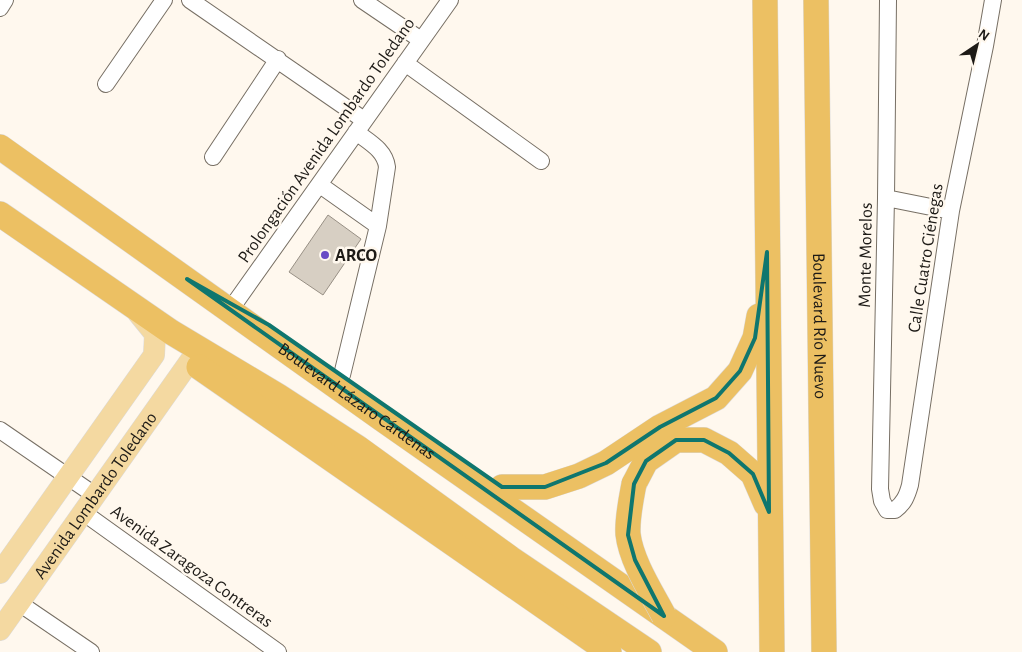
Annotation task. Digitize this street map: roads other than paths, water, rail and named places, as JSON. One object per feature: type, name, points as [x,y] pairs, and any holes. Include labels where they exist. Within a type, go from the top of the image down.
[{"type":"highway","points":[[765,0],[772,652]]},
{"type":"highway","name":"Boulevard Río Nuevo","points":[[816,0],[824,652]]},
{"type":"highway","name":"Boulevard Lázaro Cárdenas","points":[[0,146],[382,419],[715,652]]},
{"type":"highway","points":[[0,214],[171,332],[278,396],[358,448],[510,558],[649,652]]},
{"type":"highway","points":[[502,488],[545,487],[579,476],[606,463],[660,427],[716,398],[740,371],[756,338],[768,252]]},
{"type":"highway","points":[[187,279],[235,303],[342,375],[735,652]]},
{"type":"highway","points":[[171,332],[190,361],[609,652]]},
{"type":"highway","points":[[664,616],[635,560],[628,535],[630,504],[634,484],[646,461],[676,440],[704,440],[729,453],[753,474],[769,512]]},
{"type":"main road","name":"Avenida Lombardo Toledano","points":[[0,573],[154,354],[155,334],[131,305]]},
{"type":"main road","name":"Avenida Lombardo Toledano","points":[[0,630],[190,361]]},
{"type":"street","points":[[0,8],[6,0]]},
{"type":"street","points":[[106,84],[164,0]]},
{"type":"street","points":[[190,0],[278,59],[360,126],[386,160],[387,168],[378,226],[342,375]]},
{"type":"street","points":[[362,0],[421,40]]},
{"type":"street","name":"Prolongación Avenida Lombardo Toledano","points":[[235,303],[450,0]]},
{"type":"street","name":"Monte Morelos","points":[[887,510],[882,502],[880,489],[888,0]]},
{"type":"street","name":"Calle Cuatro Ciénegas","points":[[887,510],[896,510],[900,506],[906,499],[910,485],[951,211],[993,0]]},
{"type":"street","points":[[213,157],[278,59]]},
{"type":"street","points":[[405,63],[541,160]]},
{"type":"street","points":[[320,185],[378,226]]},
{"type":"street","points":[[886,198],[951,211]]},
{"type":"street","name":"Avenida Zaragoza Contreras","points":[[0,430],[67,478],[90,505],[278,652]]},
{"type":"street","points":[[19,603],[91,652]]},
{"type":"place","name":"ARCO","points":[[325,255]]}]
